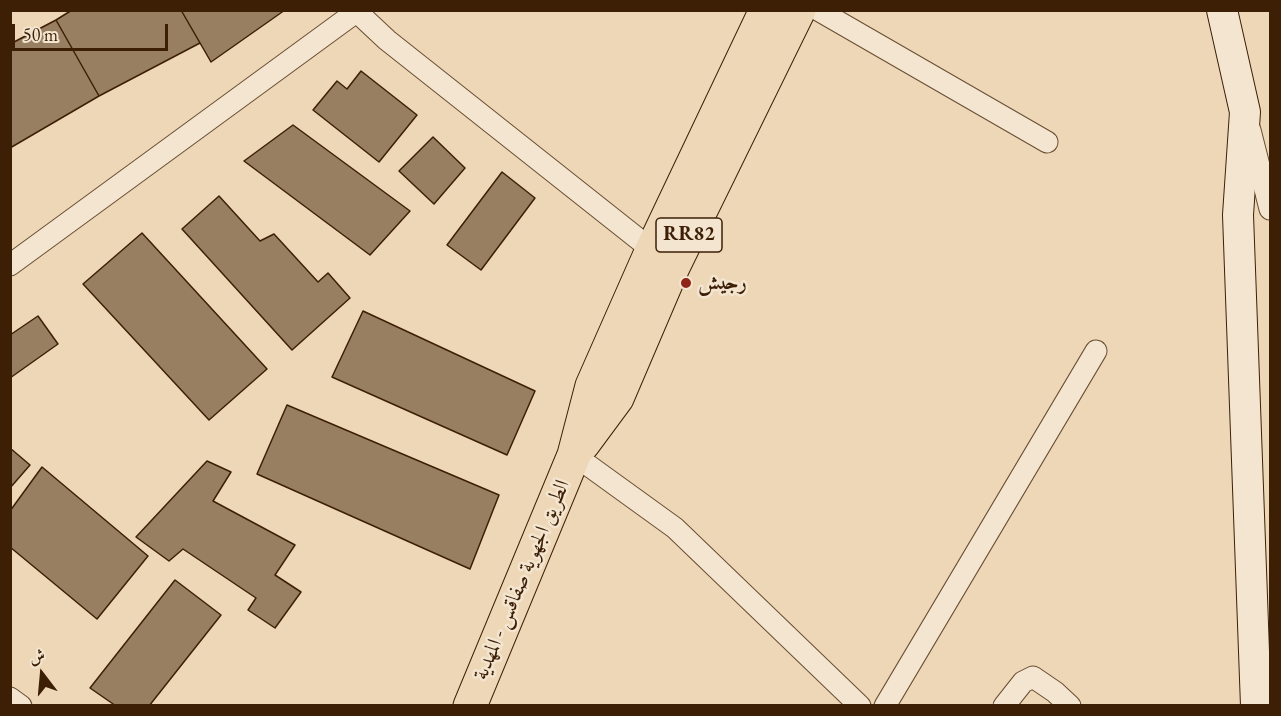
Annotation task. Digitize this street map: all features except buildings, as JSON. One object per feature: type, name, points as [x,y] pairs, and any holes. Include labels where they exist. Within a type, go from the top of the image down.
[{"type":"main road","name":"الطريق الجهوية صفاقس - المهدية","points":[[663,259],[766,10]]},
{"type":"main road","name":"الطريق الجهوية صفاقس - المهدية","points":[[470,705],[574,455],[592,386],[799,10]]},
{"type":"street","points":[[818,10],[1047,142]]},
{"type":"street","points":[[1222,10],[1270,209]]},
{"type":"street","points":[[10,265],[355,11],[387,40],[663,259]]},
{"type":"street","points":[[1245,112],[1238,215],[1256,705]]},
{"type":"street","points":[[885,705],[1096,351]]},
{"type":"street","points":[[574,455],[675,528],[860,705]]},
{"type":"street","points":[[1004,705],[1023,682],[1033,677],[1070,705]]},
{"type":"street","points":[[10,698],[21,705]]},
{"type":"place","name":"رجيش","points":[[686,283]]}]
